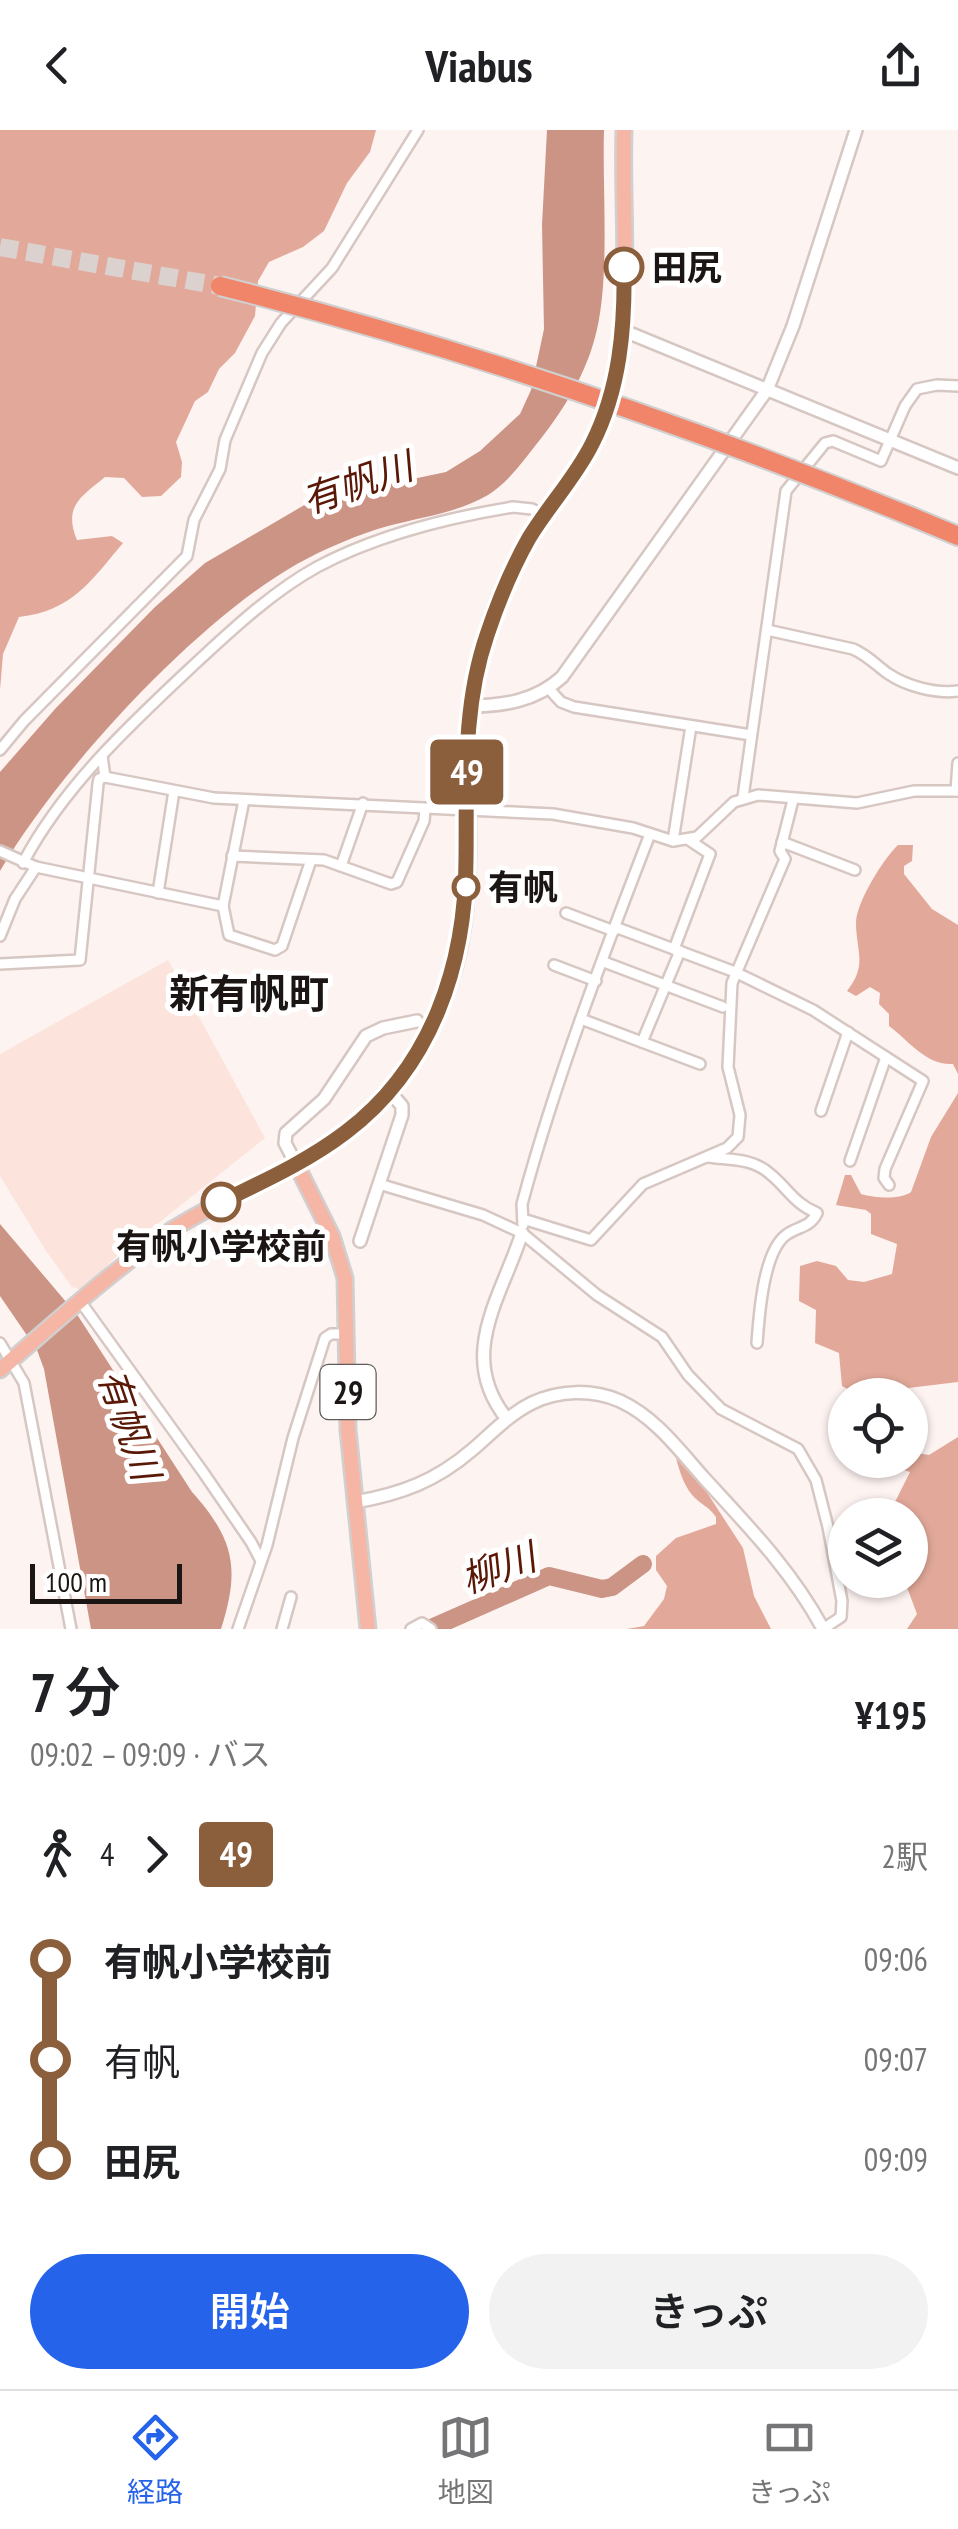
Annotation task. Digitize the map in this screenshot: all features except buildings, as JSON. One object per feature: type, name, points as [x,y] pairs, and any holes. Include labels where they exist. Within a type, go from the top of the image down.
[{"type":"highway","points":[[220,286],[525,371],[668,420],[958,536]]},
{"type":"main road","points":[[9,1362],[174,1229],[344,1134],[390,1092],[430,1031],[455,966],[465,898],[469,706],[480,655],[497,606],[530,537],[594,440],[615,377],[622,330],[624,130]]},
{"type":"main road","name":"29","points":[[296,1164],[340,1257],[348,1304],[348,1430],[368,1629]]},
{"type":"street","points":[[0,750],[187,556],[194,520],[220,469],[225,440],[262,353],[281,322],[332,268],[418,130]]},
{"type":"street","points":[[469,706],[505,705],[550,688],[580,653],[767,390],[856,130]]},
{"type":"street","points":[[622,330],[958,468]]},
{"type":"street","points":[[742,798],[786,491],[825,443],[833,441],[881,461],[916,389],[958,386]]},
{"type":"street","points":[[21,862],[102,756],[236,626],[315,568],[386,537],[483,512],[513,507],[532,509],[545,516]]},
{"type":"street","points":[[766,630],[853,650],[906,682],[940,692],[958,691]]},
{"type":"street","points":[[550,688],[561,702],[574,708],[751,735]]},
{"type":"street","points":[[674,841],[691,726]]},
{"type":"street","points":[[102,756],[104,777]]},
{"type":"street","points":[[0,964],[80,960],[98,780],[104,777],[214,798],[554,814],[674,841],[698,837],[742,798],[758,795],[857,803],[914,791],[957,791],[958,762]]},
{"type":"street","points":[[158,893],[174,790]]},
{"type":"street","points":[[244,800],[222,906],[229,935],[275,950],[282,946],[311,860]]},
{"type":"street","points":[[379,1184],[522,1226],[591,1240],[643,1184],[707,1157],[738,1138],[740,1127],[728,1066],[730,998],[735,972],[785,859],[780,851],[794,800]]},
{"type":"street","points":[[341,866],[364,804]]},
{"type":"street","points":[[232,856],[311,860],[391,884],[397,882],[426,809]]},
{"type":"street","points":[[507,1419],[487,1388],[482,1357],[485,1334],[522,1226],[522,1204],[569,1046],[650,834]]},
{"type":"street","points":[[642,1042],[710,854],[689,840]]},
{"type":"street","points":[[782,842],[855,870]]},
{"type":"street","points":[[0,851],[36,867],[222,906]]},
{"type":"street","points":[[0,936],[36,867]]},
{"type":"street","points":[[566,914],[735,972],[813,1010],[923,1081],[885,1169],[888,1184]]},
{"type":"street","points":[[604,962],[723,1007]]},
{"type":"street","points":[[554,965],[596,981]]},
{"type":"street","points":[[581,1019],[700,1064]]},
{"type":"street","points":[[296,1164],[284,1143],[286,1133],[324,1099],[358,1044],[374,1031],[417,1021]]},
{"type":"street","points":[[821,1111],[848,1032]]},
{"type":"street","points":[[850,1161],[886,1057]]},
{"type":"street","points":[[360,1240],[402,1110],[390,1092]]},
{"type":"street","points":[[707,1157],[743,1160],[757,1166],[770,1173],[803,1206],[817,1213],[812,1223],[786,1234],[778,1242],[759,1304],[757,1343]]},
{"type":"street","points":[[355,1502],[394,1495],[435,1478],[534,1402],[571,1392],[606,1396],[640,1412],[659,1428],[780,1560],[822,1628],[838,1620],[842,1609],[828,1526],[806,1459],[786,1441],[720,1409],[688,1375],[662,1336],[597,1294],[522,1226]]},
{"type":"street","points":[[80,1301],[242,1528],[260,1560]]},
{"type":"street","points":[[238,1629],[267,1545],[325,1338],[348,1334]]},
{"type":"street","points":[[0,1343],[24,1382],[70,1629]]},
{"type":"street","points":[[282,1629],[291,1597]]},
{"type":"street","points":[[411,1629],[422,1623],[431,1629]]},
{"type":"shaded area","points":[[0,130],[376,130],[370,152],[347,183],[324,231],[303,247],[269,262],[258,281],[255,316],[208,392],[195,401],[176,442],[182,462],[181,477],[161,496],[142,497],[124,478],[105,477],[77,503],[72,519],[77,540],[112,536],[123,543],[90,582],[67,601],[19,617],[3,654],[0,690]]},
{"type":"shaded area","points":[[898,845],[913,845],[912,861],[904,866],[904,874],[932,909],[958,925],[958,1074],[953,1064],[927,1057],[889,1026],[889,1014],[879,1004],[880,993],[870,987],[856,996],[847,991],[859,965],[856,922],[861,903]]},
{"type":"shaded area","points":[[168,960],[265,1138],[117,1256],[82,1290],[72,1287],[46,1251],[0,1176],[0,1054]]},
{"type":"shaded area","points":[[958,1093],[958,1382],[928,1386],[928,1378],[841,1378],[839,1353],[815,1343],[816,1310],[799,1301],[800,1266],[817,1261],[836,1266],[848,1280],[864,1282],[892,1274],[897,1244],[871,1234],[871,1214],[866,1210],[836,1205],[845,1175],[851,1175],[861,1194],[887,1198],[911,1192],[931,1137]]},
{"type":"shaded area","points":[[958,1437],[958,1629],[907,1629],[917,1614],[911,1598],[928,1598],[928,1498],[897,1498],[907,1478],[928,1478],[929,1455]]},
{"type":"shaded area","points":[[676,1458],[706,1491],[743,1548],[754,1596],[771,1629],[627,1629],[644,1626],[664,1599],[667,1586],[656,1570],[656,1556],[676,1538],[716,1524],[714,1514],[689,1490]]},
{"type":"water","points":[[547,130],[604,130],[605,237],[594,341],[577,383],[544,434],[514,472],[488,495],[330,547],[258,589],[216,622],[132,701],[93,745],[25,831],[0,871],[0,772],[55,709],[155,607],[205,563],[313,500],[446,472],[480,451],[520,414],[531,390],[544,329],[542,225]]},
{"type":"water","name":"有帆川","points":[[0,1224],[78,1316],[217,1525],[232,1572],[221,1629],[91,1629],[44,1369],[37,1350],[0,1296]]},
{"type":"waterway","name":"柳川","points":[[429,1629],[549,1576],[602,1589],[612,1587],[643,1564]]},
{"type":"tunnel","points":[[0,247],[220,286]]},
{"type":"bus line","name":"49","points":[[221,1202],[296,1164],[362,1120],[406,1070],[439,1011],[455,966],[463,922],[467,736],[475,674],[497,606],[530,537],[583,461],[603,419],[620,347],[624,267]]},
{"type":"place","name":"田尻","points":[[624,267]]},
{"type":"place","name":"有帆","points":[[466,887]]},
{"type":"place","name":"有帆小学校前","points":[[221,1202]]},
{"type":"district","name":"新有帆町","points":[[249,993]]}]
